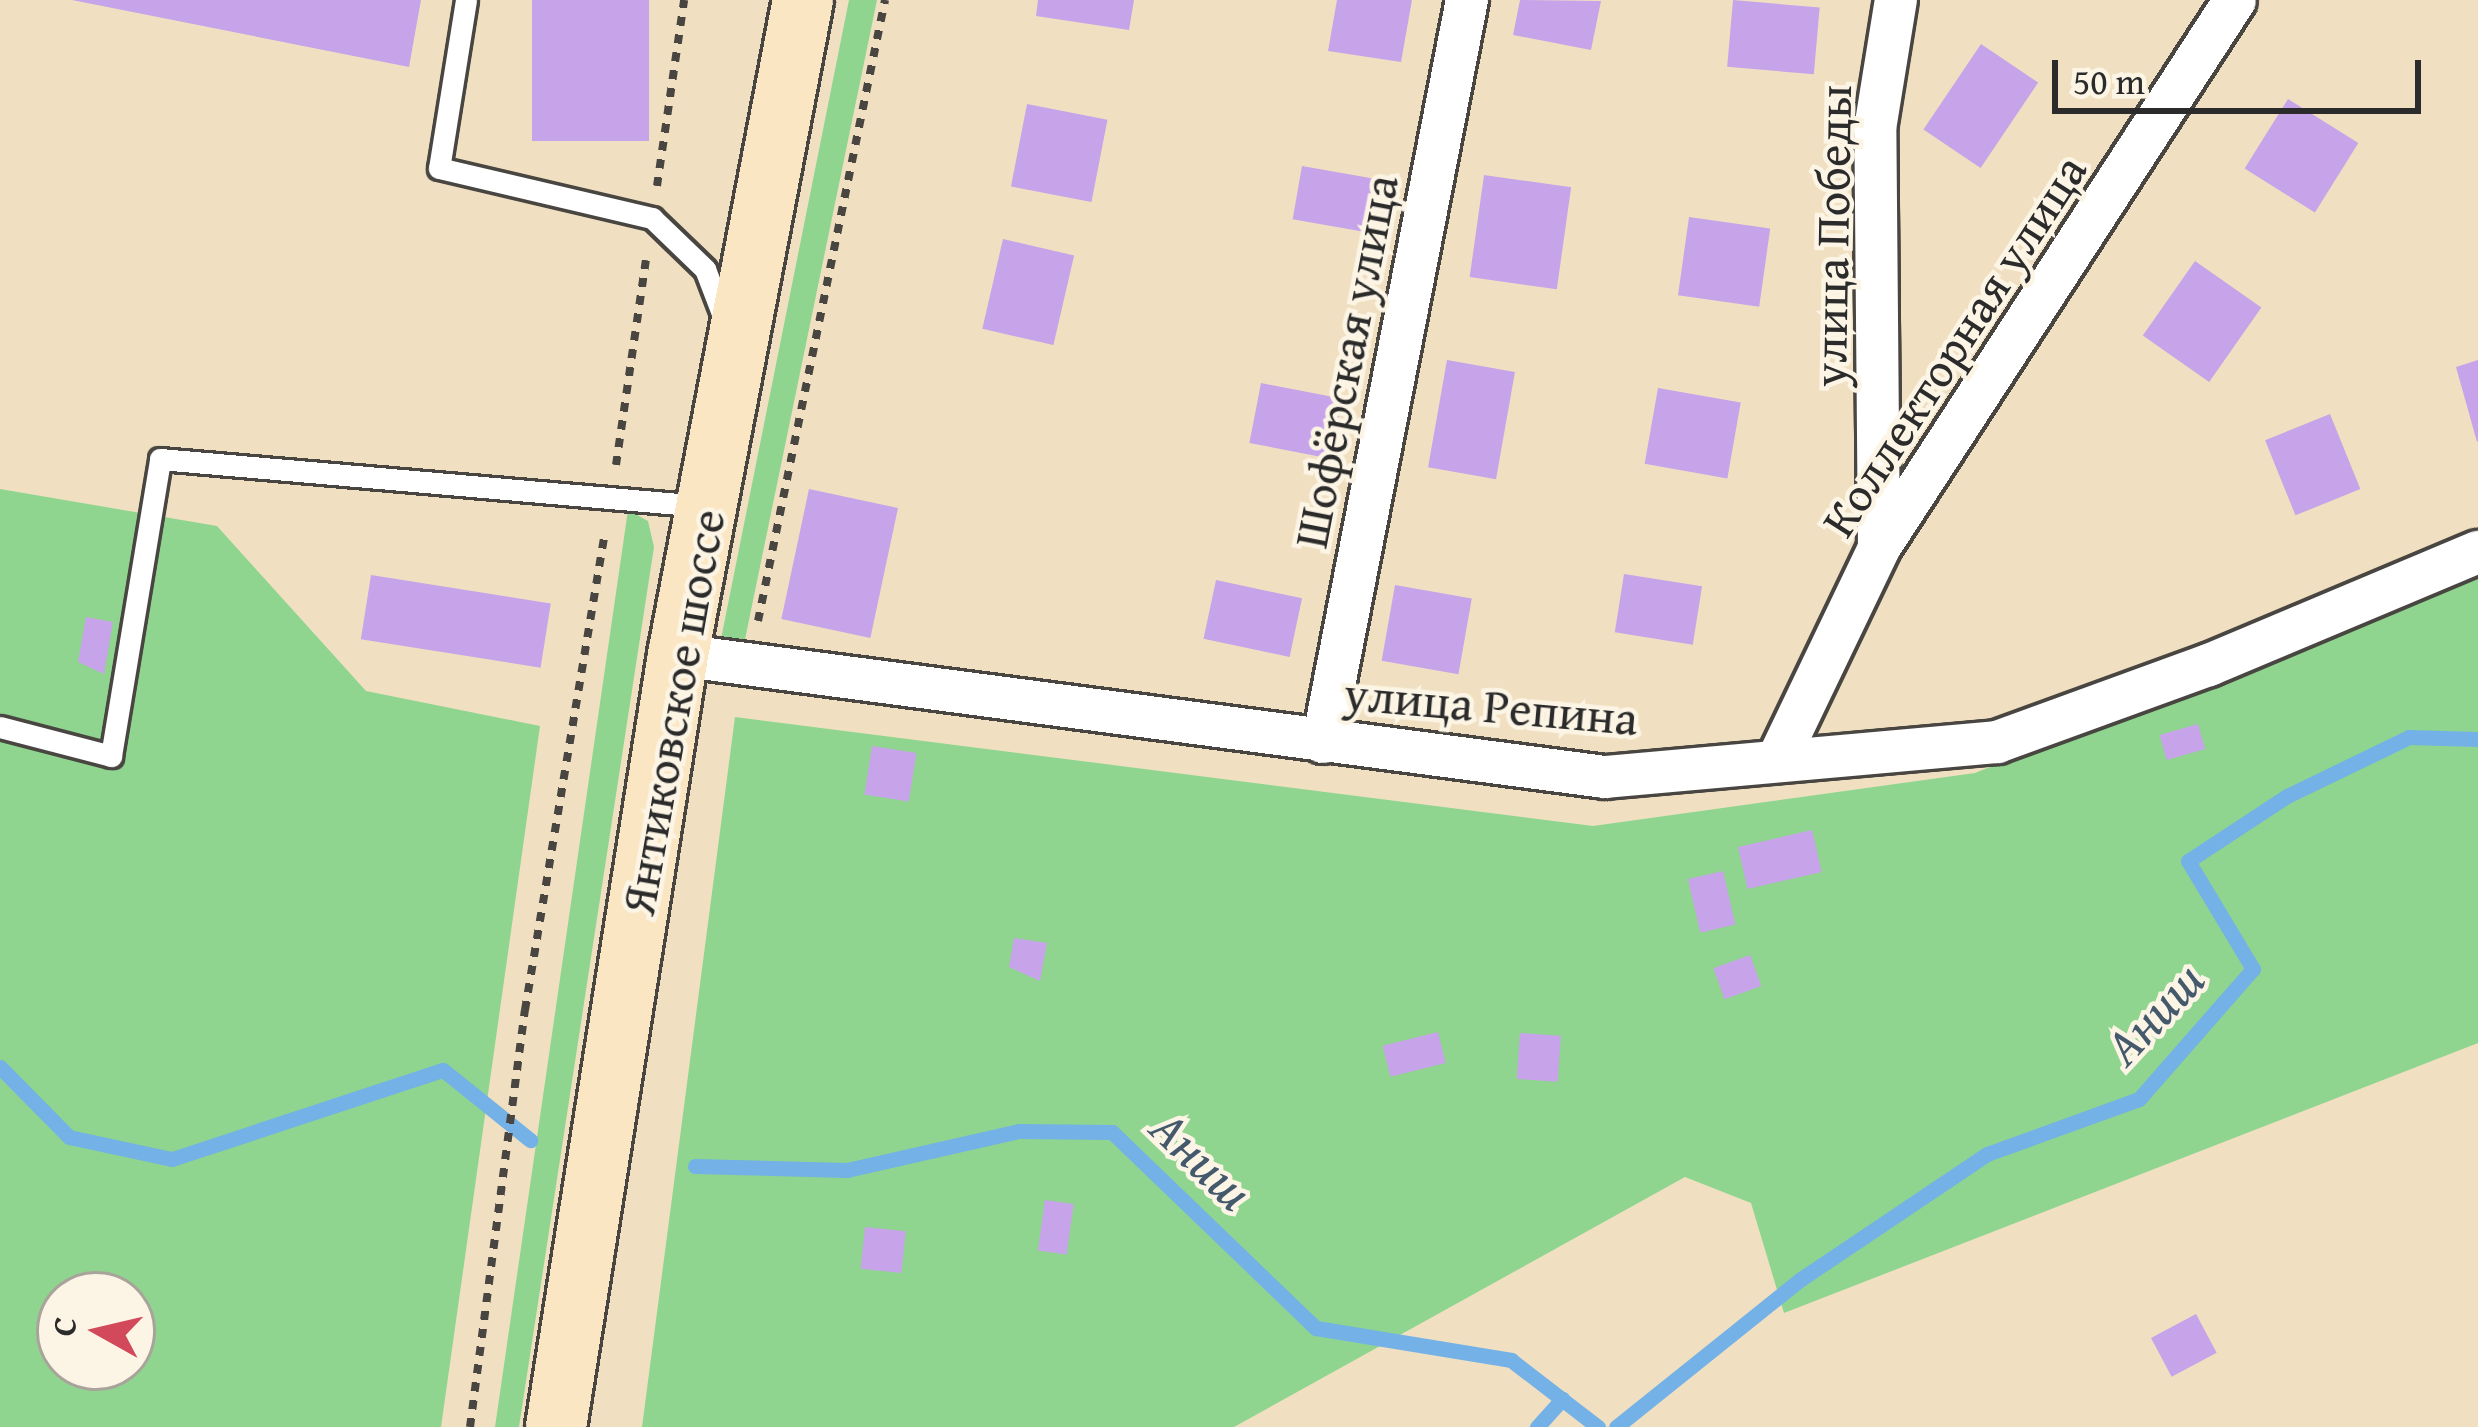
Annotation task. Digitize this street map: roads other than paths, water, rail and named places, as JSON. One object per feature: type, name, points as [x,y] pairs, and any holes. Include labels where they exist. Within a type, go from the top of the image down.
[{"type":"main road","name":"Янтиковское шоссе","points":[[556,1427],[678,655],[803,0]]},
{"type":"street","name":"Шофёрская улица","points":[[1323,742],[1467,0]]},
{"type":"street","name":"улица Победы","points":[[1879,548],[1875,129],[1896,0]]},
{"type":"street","name":"Коллекторная улица","points":[[1779,757],[1879,548],[2235,0]]},
{"type":"street","name":"улица Репина","points":[[678,655],[1605,777],[1779,757],[1997,742],[2209,665],[2478,552]]},
{"type":"lane","points":[[466,0],[440,168],[652,218],[705,269],[736,351]]},
{"type":"lane","points":[[0,727],[111,756],[160,459],[434,477],[707,506]]},
{"type":"waterway","name":"Аниш","points":[[1616,1427],[1801,1279],[1987,1154],[2139,1099],[2253,969],[2188,861],[2287,796],[2409,737],[2478,739]]},
{"type":"waterway","name":"Аниш","points":[[0,1067],[69,1137],[172,1159],[443,1070],[530,1140]]},
{"type":"waterway","name":"Аниш","points":[[695,1166],[847,1170],[1019,1131],[1112,1132],[1316,1328],[1511,1360],[1598,1427]]},
{"type":"waterway","points":[[1537,1427],[1562,1399]]}]
